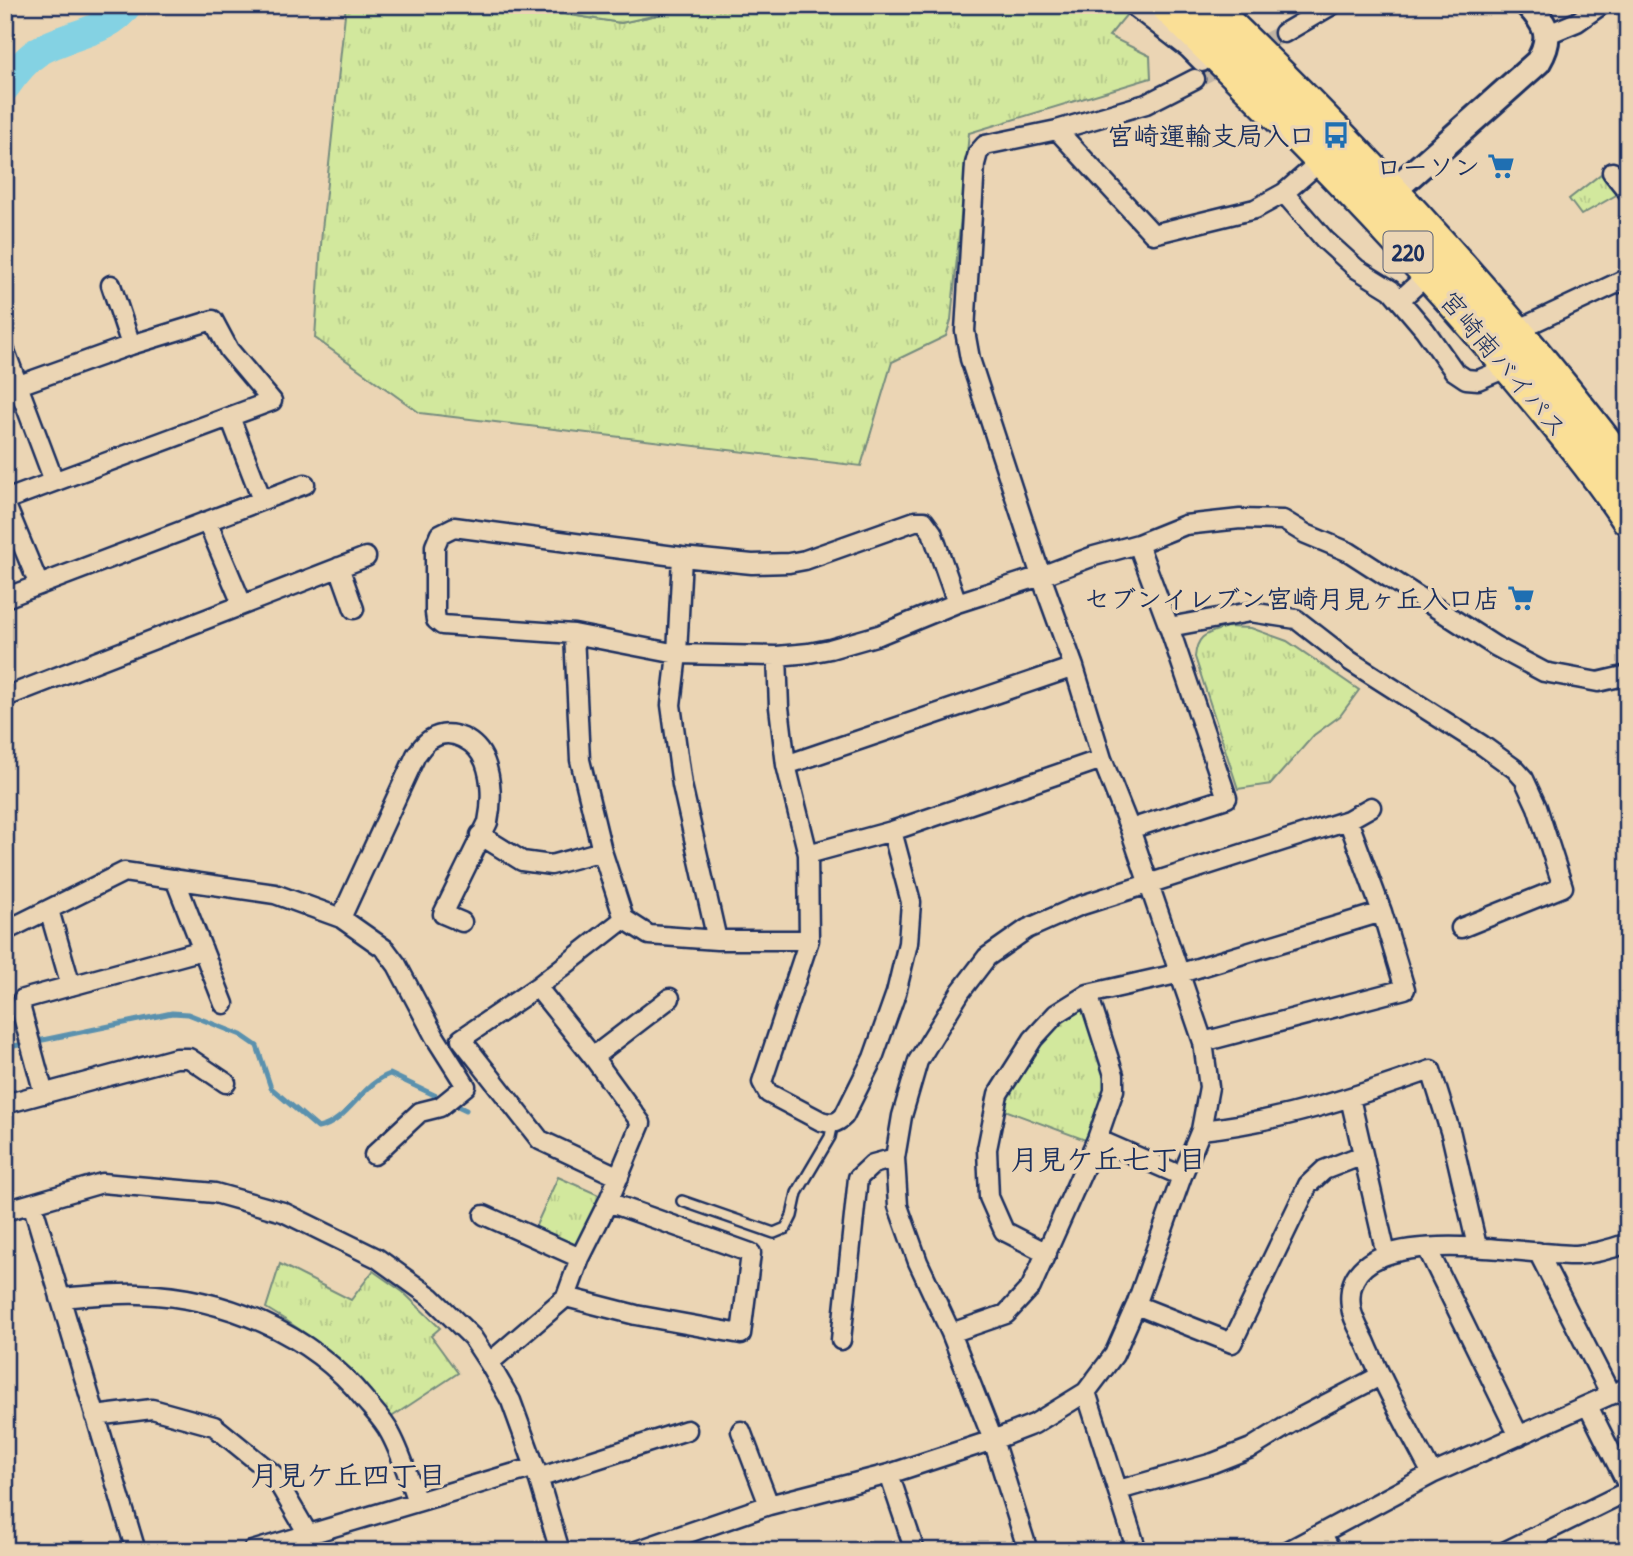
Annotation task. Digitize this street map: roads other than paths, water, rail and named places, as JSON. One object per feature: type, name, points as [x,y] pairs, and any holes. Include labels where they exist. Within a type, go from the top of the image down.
[{"type":"highway","name":"宮崎南バイパス","points":[[1166,5],[1322,159],[1428,275],[1509,367],[1628,519]]},
{"type":"highway","name":"宮崎南バイパス","points":[[1208,5],[1392,192],[1515,331],[1594,426],[1628,472]]},
{"type":"street","points":[[1132,5],[1189,49],[1225,84],[1266,103]]},
{"type":"street","points":[[1284,33],[1332,5]]},
{"type":"street","points":[[1392,192],[1538,62],[1545,50],[1548,34],[1541,18],[1528,5]]},
{"type":"street","points":[[1548,34],[1577,22],[1601,5]]},
{"type":"street","points":[[636,1551],[768,1505],[889,1474],[1034,1424],[1086,1392],[1114,1355],[1136,1305],[1201,1130],[1209,1087],[1203,1042],[1130,829],[1102,759],[1074,667],[1041,576],[970,359],[965,331],[978,153],[985,145],[1056,130],[1146,104],[1195,79]]},
{"type":"street","points":[[1056,130],[1153,234],[1255,209],[1284,192],[1322,159]]},
{"type":"street","points":[[1612,172],[1628,192]]},
{"type":"street","points":[[1284,192],[1325,240],[1357,269],[1391,290],[1425,330],[1454,371],[1466,379],[1478,380],[1509,367]]},
{"type":"street","points":[[1400,300],[1428,275]]},
{"type":"street","points":[[1515,331],[1628,278]]},
{"type":"street","points":[[111,285],[131,345]]},
{"type":"street","points":[[19,385],[131,345],[213,320],[229,350],[272,401],[5,501],[39,585]]},
{"type":"street","points":[[5,351],[54,481]]},
{"type":"street","points":[[230,417],[262,500]]},
{"type":"street","points":[[5,598],[305,484]]},
{"type":"street","points":[[957,603],[932,531],[924,521],[915,521],[789,563],[751,564],[682,557],[454,527],[440,534],[435,546],[435,613],[438,622],[446,625],[574,634],[677,654],[777,656],[842,646],[878,635],[957,603],[1094,556],[1138,544],[1185,525],[1240,519],[1283,520],[1306,534],[1349,552],[1495,646],[1544,672],[1598,682],[1628,675]]},
{"type":"street","points":[[207,521],[242,604]]},
{"type":"street","points":[[1130,829],[1227,798],[1138,544]]},
{"type":"street","points":[[5,697],[366,557]]},
{"type":"street","points":[[682,557],[677,654],[671,705],[676,752],[717,940]]},
{"type":"street","points":[[339,567],[354,609]]},
{"type":"street","points":[[1169,628],[1250,612],[1296,619],[1350,661],[1515,769],[1524,779],[1537,807],[1563,887],[1461,928]]},
{"type":"street","points":[[574,634],[580,760],[602,851],[624,919],[649,935],[717,940],[809,940]]},
{"type":"street","points":[[777,656],[779,707],[786,765],[808,854],[809,940],[762,1082],[763,1087],[774,1097],[821,1121],[834,1124],[844,1116],[873,1058],[896,993],[908,943],[911,902],[892,831]]},
{"type":"street","points":[[786,765],[1074,667]]},
{"type":"street","points":[[341,918],[416,755],[431,738],[456,735],[466,739],[481,753],[487,768],[491,809],[488,822],[443,914],[462,922]]},
{"type":"street","points":[[808,854],[892,831],[1102,759]]},
{"type":"street","points":[[1028,1551],[993,1440],[951,1333],[918,1262],[898,1206],[895,1158],[902,1116],[918,1061],[955,1000],[987,957],[1027,929],[1079,906],[1348,820],[1371,807]]},
{"type":"street","points":[[1203,1042],[1405,989],[1382,912],[1348,820]]},
{"type":"street","points":[[480,835],[522,861],[551,865],[602,851]]},
{"type":"street","points":[[5,931],[124,872],[275,894],[341,918],[385,948],[466,1086],[440,1107],[420,1112],[374,1155]]},
{"type":"street","points":[[175,879],[224,1004]]},
{"type":"street","points":[[49,910],[71,986]]},
{"type":"street","points":[[1047,1253],[1004,1231],[989,1197],[987,1149],[998,1094],[1027,1049],[1056,1014],[1088,994],[1181,973],[1382,912]]},
{"type":"street","points":[[619,1177],[540,1140],[461,1039],[537,988],[624,919]]},
{"type":"street","points":[[44,1094],[20,1009],[23,999],[203,950]]},
{"type":"street","points":[[489,1363],[566,1297],[580,1258],[608,1202],[641,1124],[593,1057],[537,988]]},
{"type":"street","points":[[951,1333],[1006,1314],[1031,1287],[1097,1139],[1114,1090],[1114,1075],[1088,994]]},
{"type":"street","points":[[593,1057],[670,998]]},
{"type":"street","points":[[5,1104],[176,1058],[189,1058],[226,1083]]},
{"type":"street","points":[[1201,1130],[1248,1125],[1350,1098],[1432,1070],[1451,1135],[1477,1246]]},
{"type":"street","points":[[1350,1098],[1386,1254]]},
{"type":"street","points":[[1097,1139],[1182,1176]]},
{"type":"street","points":[[1136,1305],[1232,1343],[1308,1185],[1324,1170],[1363,1156]]},
{"type":"street","points":[[841,1340],[858,1178],[873,1164],[895,1158]]},
{"type":"street","points":[[5,1211],[102,1183],[215,1193],[283,1212],[377,1258],[431,1297],[472,1337],[489,1363],[511,1401],[560,1551]]},
{"type":"street","points":[[566,1297],[636,1315],[741,1334],[751,1253],[608,1202]]},
{"type":"street","points":[[32,1203],[136,1551]]},
{"type":"street","points":[[484,1215],[580,1258]]},
{"type":"street","points":[[1432,1474],[1380,1376],[1351,1309],[1350,1284],[1364,1266],[1386,1254],[1427,1248],[1477,1246],[1577,1255],[1610,1250],[1628,1243]]},
{"type":"street","points":[[1427,1248],[1519,1436]]},
{"type":"street","points":[[1538,1252],[1611,1395]]},
{"type":"street","points":[[60,1298],[142,1294],[191,1301],[243,1314],[295,1338],[348,1378],[389,1430],[417,1502]]},
{"type":"street","points":[[1119,1490],[1213,1463],[1251,1448],[1303,1416],[1380,1376]]},
{"type":"street","points":[[1288,1551],[1432,1474],[1628,1387]]},
{"type":"street","points":[[1086,1392],[1137,1551]]},
{"type":"street","points":[[1506,1551],[1628,1488],[1587,1406]]},
{"type":"street","points":[[95,1416],[152,1409],[214,1426],[273,1474],[308,1534]]},
{"type":"street","points":[[252,1551],[417,1502],[687,1430]]},
{"type":"street","points":[[741,1431],[768,1505]]},
{"type":"street","points":[[889,1474],[915,1551]]},
{"type":"street","points":[[1322,1534],[1331,1551]]},
{"type":"lane","points":[[682,1201],[774,1233],[786,1227],[792,1216],[797,1193],[830,1137],[834,1124]]},
{"type":"waterway","points":[[5,87],[20,68],[39,51],[109,22],[127,5]]},
{"type":"waterway","points":[[5,1044],[14,1046],[172,1013],[188,1014],[241,1035],[257,1046],[271,1088],[318,1128],[338,1118],[371,1086],[390,1074],[466,1110]]},
{"type":"tunnel","points":[[1195,79],[1284,33]]},
{"type":"place","name":"宮崎運輸支局入口","points":[[1336,135]]},
{"type":"place","name":"ローソン","points":[[1501,166]]},
{"type":"place","name":"セブンイレブン宮崎月見ヶ丘入口店","points":[[1521,598]]},
{"type":"district","name":"月見ケ丘七丁目","points":[[1108,1159]]},
{"type":"district","name":"月見ケ丘四丁目","points":[[348,1475]]}]
